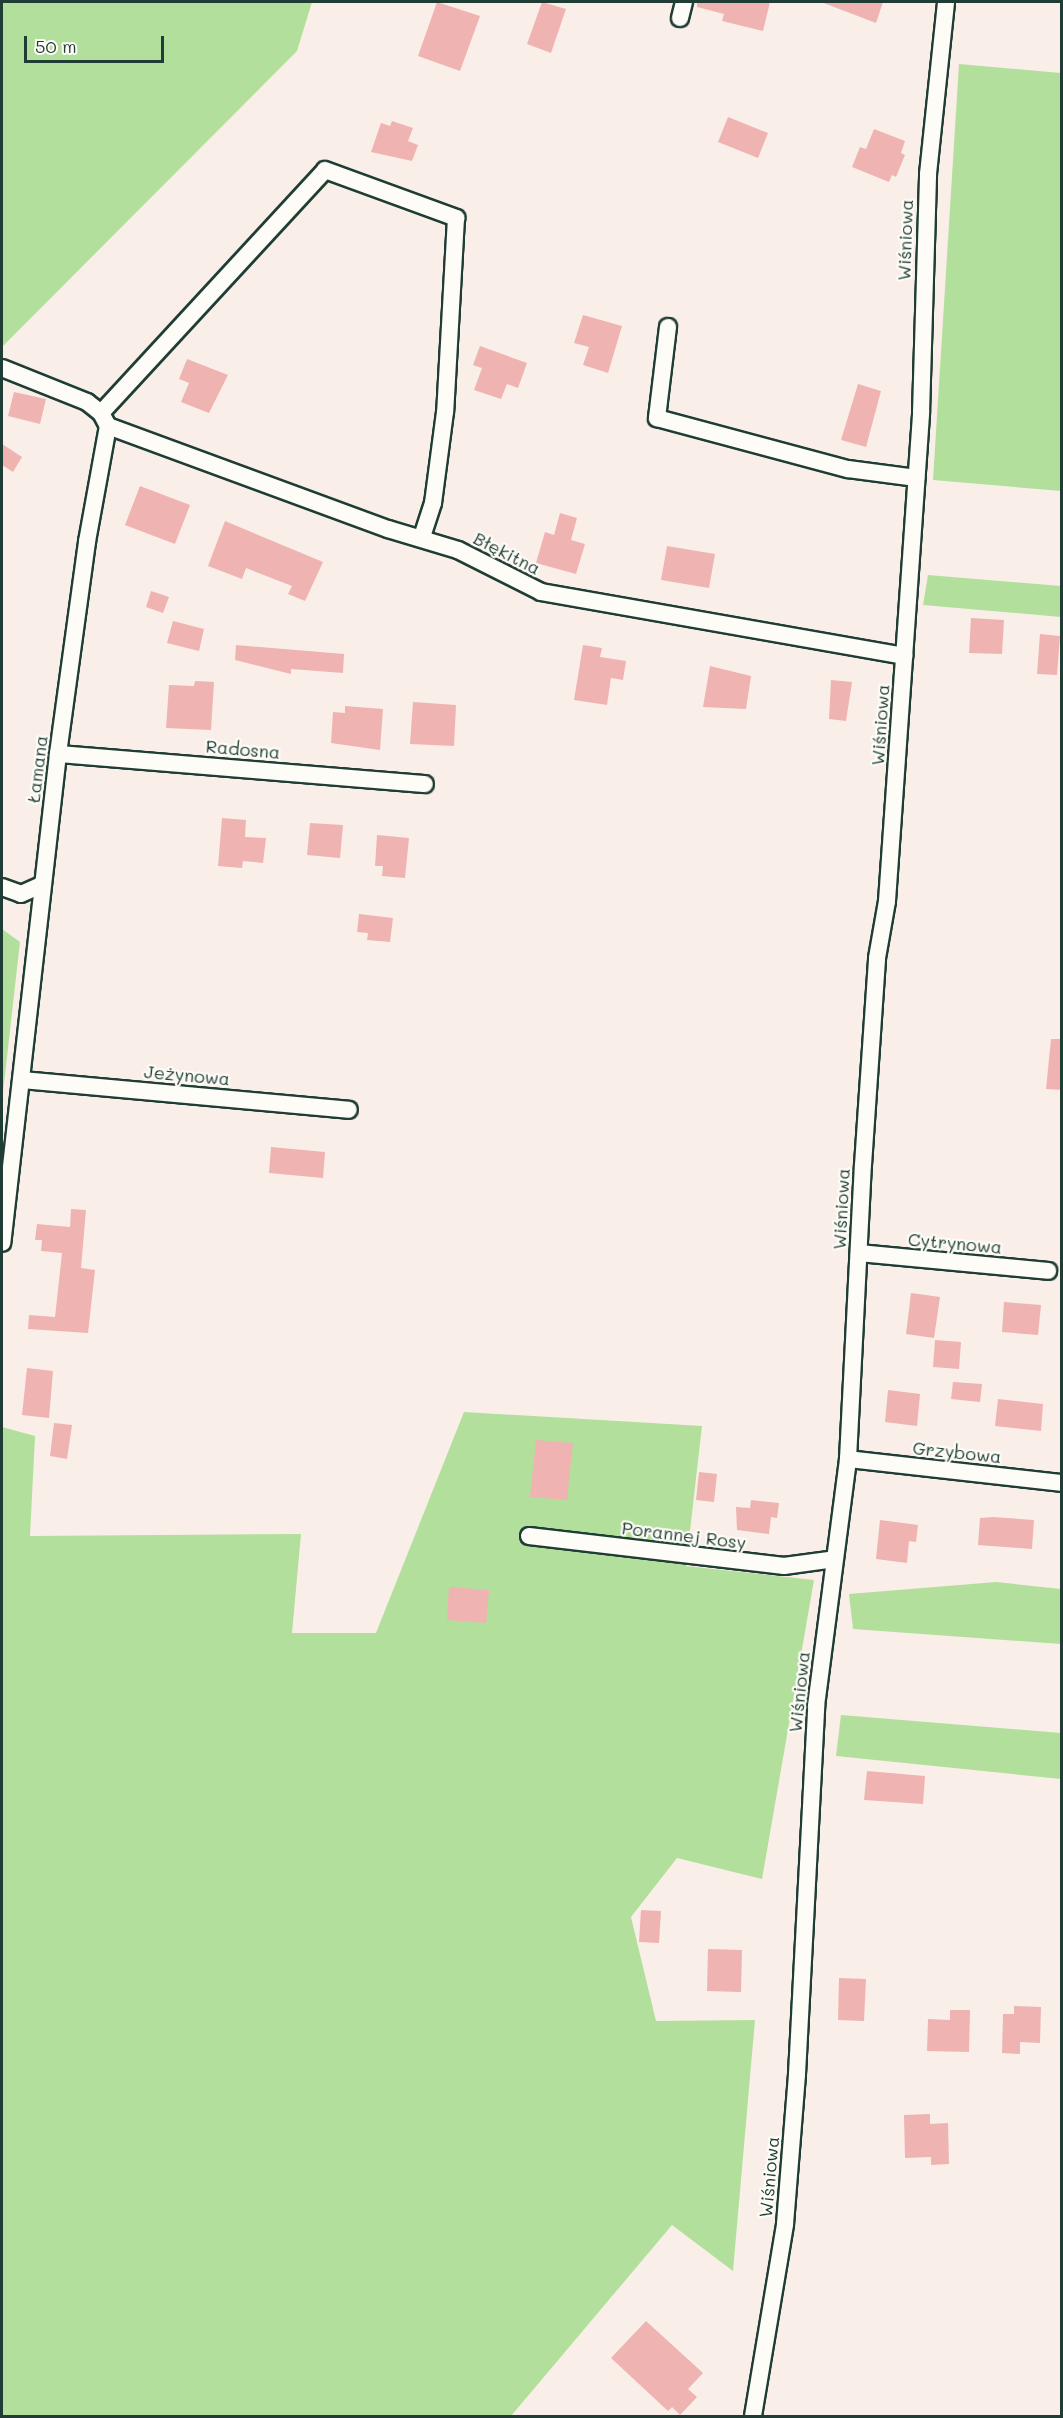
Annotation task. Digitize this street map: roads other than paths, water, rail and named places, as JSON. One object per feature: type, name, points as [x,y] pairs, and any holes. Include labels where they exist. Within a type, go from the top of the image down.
[{"type":"street","name":"Wiśniowa","points":[[753,2416],[785,2224],[797,2074],[816,1706],[848,1459],[878,958],[887,901],[916,478],[928,174],[946,2]]},
{"type":"street","points":[[2,368],[87,402],[105,420],[325,170],[456,218],[445,412],[433,503],[422,537]]},
{"type":"street","points":[[668,327],[657,418],[848,469],[916,478]]},
{"type":"street","name":"Błękitna","points":[[105,420],[388,529],[422,537],[458,550],[540,592],[577,601],[904,656]]},
{"type":"street","name":"Łamana","points":[[2,1243],[58,754],[105,420]]},
{"type":"street","name":"Radosna","points":[[58,754],[425,784]]},
{"type":"street","points":[[2,887],[21,894],[44,884]]},
{"type":"street","name":"Jeżynowa","points":[[21,1080],[349,1110]]},
{"type":"street","name":"Cytrynowa","points":[[859,1253],[1048,1271]]},
{"type":"street","name":"Grzybowa","points":[[848,1459],[1062,1483]]},
{"type":"street","name":"Porannej Rosy","points":[[529,1536],[784,1566],[835,1559]]}]
